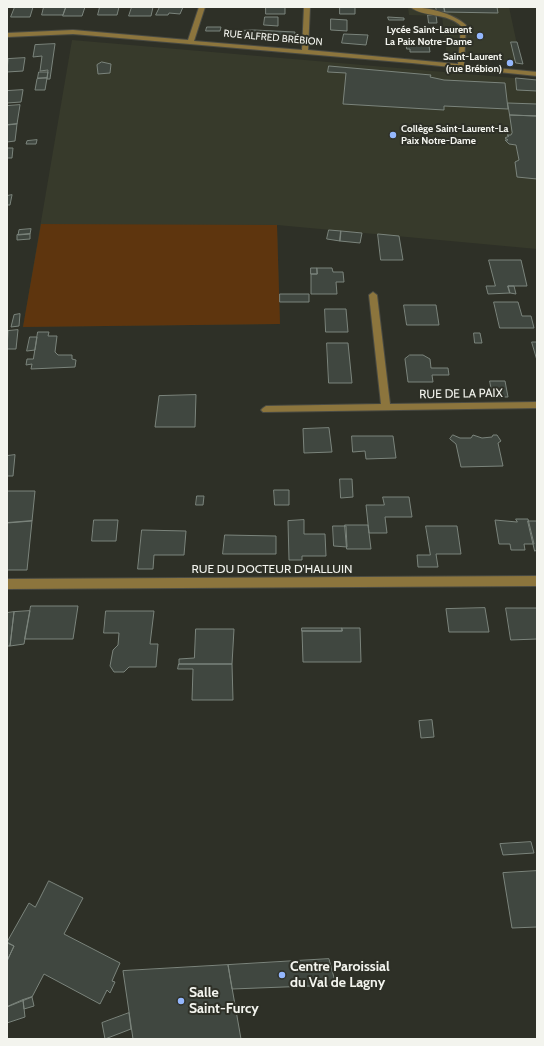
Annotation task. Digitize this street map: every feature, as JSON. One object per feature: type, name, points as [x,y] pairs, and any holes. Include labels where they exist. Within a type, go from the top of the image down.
[{"type":"street","points":[[191,41],[202,7]]},
{"type":"street","points":[[305,51],[307,7]]},
{"type":"street","points":[[413,7],[450,16],[464,26],[461,66]]},
{"type":"street","name":"RUE ALFRED BRÉBION","points":[[7,35],[73,32],[305,51],[537,74]]},
{"type":"street","points":[[373,295],[386,407]]},
{"type":"street","name":"RUE DE LA PAIX","points":[[266,410],[537,405]]},
{"type":"street","name":"RUE DU DOCTEUR D'HALLUIN","points":[[7,584],[537,581]]},
{"type":"shaded area","name":"Lycée Saint-Laurent La Paix Notre-Dame","points":[[408,7],[509,7],[521,63],[447,57],[442,16],[409,15]]},
{"type":"shaded area","points":[[72,40],[537,80],[537,249],[277,225],[280,324],[23,327]]},
{"type":"shaded area","points":[[41,224],[277,225],[280,324],[23,327]]},
{"type":"building","points":[[15,7],[33,7],[30,17],[11,17]]},
{"type":"building","points":[[44,7],[66,7],[63,15],[42,15]]},
{"type":"building","points":[[66,7],[85,7],[82,16],[63,16]]},
{"type":"building","points":[[100,7],[119,7],[117,15],[98,15]]},
{"type":"building","points":[[132,7],[153,7],[151,16],[129,16]]},
{"type":"building","points":[[160,7],[183,7],[180,14],[169,13],[168,15],[156,15]]},
{"type":"building","points":[[266,7],[285,7],[285,14],[266,14]]},
{"type":"building","points":[[340,7],[355,7],[355,14],[340,14]]},
{"type":"building","points":[[436,7],[444,7],[445,12],[437,12]]},
{"type":"building","points":[[444,7],[497,7],[498,13],[445,12]]},
{"type":"building","points":[[428,15],[436,15],[437,23],[429,23]]},
{"type":"building","points":[[265,17],[278,17],[278,26],[264,25]]},
{"type":"building","points":[[388,17],[404,18],[404,20],[389,20]]},
{"type":"building","points":[[331,19],[347,20],[347,31],[331,30]]},
{"type":"building","points":[[207,27],[221,27],[220,31],[206,31]]},
{"type":"building","points":[[254,30],[295,32],[294,40],[287,43],[284,42],[284,40],[235,37],[237,31]]},
{"type":"building","points":[[344,34],[368,35],[366,45],[342,43]]},
{"type":"building","points":[[406,39],[428,40],[430,52],[410,52],[410,49],[407,49]]},
{"type":"building","points":[[511,42],[517,42],[523,64],[516,63]]},
{"type":"building","points":[[55,44],[50,79],[47,79],[48,70],[40,71],[42,56],[33,57],[35,45]]},
{"type":"building","points":[[25,58],[23,71],[7,72],[8,59]]},
{"type":"building","points":[[102,62],[111,64],[110,73],[98,74],[97,65]]},
{"type":"building","points":[[329,66],[431,75],[430,77],[444,80],[505,83],[508,109],[444,106],[444,110],[343,104],[346,73],[328,72]]},
{"type":"building","points":[[39,72],[48,72],[47,78],[38,78]]},
{"type":"building","points":[[47,78],[45,90],[35,90],[37,79]]},
{"type":"building","points":[[516,78],[537,80],[537,91],[517,90]]},
{"type":"building","points":[[23,90],[21,102],[7,103],[7,91]]},
{"type":"building","points":[[508,103],[537,104],[537,116],[510,115]]},
{"type":"building","points":[[20,105],[17,124],[7,125],[7,106]]},
{"type":"building","points":[[510,115],[537,116],[537,179],[517,177],[515,162],[519,160],[516,145],[509,144],[505,140],[508,140],[505,138],[509,136],[507,135],[511,135],[512,133]]},
{"type":"building","points":[[17,124],[15,141],[7,142],[7,125]]},
{"type":"building","points":[[37,140],[36,144],[26,144],[27,141]]},
{"type":"building","points":[[7,148],[13,148],[12,158],[7,158]]},
{"type":"building","points":[[12,195],[10,205],[7,205],[7,196]]},
{"type":"building","points":[[31,229],[30,234],[18,235],[19,230]]},
{"type":"building","points":[[329,230],[341,231],[340,241],[327,239]]},
{"type":"building","points":[[341,231],[362,233],[360,243],[340,241]]},
{"type":"building","points":[[30,234],[30,239],[17,240],[17,235]]},
{"type":"building","points":[[378,234],[399,236],[403,260],[381,260]]},
{"type":"building","points":[[489,260],[521,260],[527,286],[508,286],[510,293],[488,294],[486,286],[495,286]]},
{"type":"building","points":[[311,268],[317,268],[317,274],[311,274]]},
{"type":"building","points":[[317,268],[332,268],[333,272],[343,272],[344,282],[336,282],[337,294],[311,294],[311,274],[317,274]]},
{"type":"building","points":[[508,286],[514,286],[516,294],[510,293]]},
{"type":"building","points":[[280,294],[309,294],[309,302],[280,302]]},
{"type":"building","points":[[494,302],[518,302],[522,316],[531,316],[534,328],[500,328]]},
{"type":"building","points":[[404,305],[436,305],[439,325],[407,325]]},
{"type":"building","points":[[325,309],[346,309],[348,332],[326,332]]},
{"type":"building","points":[[20,314],[19,326],[11,327],[14,315]]},
{"type":"building","points":[[18,330],[16,349],[7,349],[8,331]]},
{"type":"building","points":[[38,332],[49,332],[48,336],[57,336],[55,352],[58,355],[72,355],[72,359],[76,360],[75,367],[31,369],[32,364],[26,365],[27,359],[33,359]]},
{"type":"building","points":[[474,333],[480,333],[482,343],[475,343]]},
{"type":"building","points":[[30,337],[37,337],[35,350],[27,351]]},
{"type":"building","points":[[532,342],[537,342],[537,360]]},
{"type":"building","points":[[327,343],[348,343],[352,383],[329,383]]},
{"type":"building","points":[[410,355],[423,355],[430,359],[431,368],[448,368],[449,375],[432,375],[433,382],[408,382],[405,359]]},
{"type":"building","points":[[490,381],[505,381],[508,397],[493,397]]},
{"type":"building","points":[[196,395],[195,427],[155,427],[159,396]]},
{"type":"building","points":[[329,428],[332,452],[304,453],[303,429]]},
{"type":"building","points":[[453,435],[460,438],[471,438],[473,435],[482,438],[497,435],[501,441],[498,443],[503,466],[461,467],[456,444],[450,439]]},
{"type":"building","points":[[352,436],[393,436],[396,458],[366,459],[365,451],[353,452]]},
{"type":"building","points":[[15,455],[13,476],[7,476],[7,456]]},
{"type":"building","points":[[340,479],[352,479],[353,497],[341,498]]},
{"type":"building","points":[[274,490],[289,490],[289,505],[275,505]]},
{"type":"building","points":[[7,491],[35,491],[32,521],[7,523]]},
{"type":"building","points":[[197,496],[204,496],[203,505],[196,505]]},
{"type":"building","points":[[383,497],[409,497],[412,517],[385,517],[387,533],[369,533],[366,505],[384,505]]},
{"type":"building","points":[[516,519],[528,519],[534,544],[524,544],[525,550],[511,550],[510,544],[499,544],[495,520],[517,522]]},
{"type":"building","points":[[94,520],[118,520],[116,541],[92,541]]},
{"type":"building","points":[[304,520],[304,534],[325,534],[326,556],[302,556],[302,560],[289,560],[288,521]]},
{"type":"building","points":[[32,521],[27,570],[7,570],[7,523]]},
{"type":"building","points":[[528,521],[537,521],[537,550],[535,551]]},
{"type":"building","points":[[345,525],[368,525],[371,549],[347,549]]},
{"type":"building","points":[[333,526],[346,526],[347,547],[334,546]]},
{"type":"building","points":[[426,526],[457,526],[461,554],[436,554],[438,567],[418,567],[417,555],[430,555]]},
{"type":"building","points":[[142,530],[186,531],[184,555],[154,555],[153,569],[138,569]]},
{"type":"building","points":[[225,535],[276,536],[276,554],[223,554]]},
{"type":"building","points":[[31,606],[78,606],[73,639],[25,639]]},
{"type":"building","points":[[485,608],[489,632],[449,632],[446,609]]},
{"type":"building","points":[[506,608],[537,608],[537,639],[511,640]]},
{"type":"building","points":[[30,611],[24,644],[10,646],[14,612]]},
{"type":"building","points":[[106,611],[154,611],[150,644],[158,644],[156,667],[129,667],[124,672],[114,672],[110,666],[113,650],[118,645],[119,633],[104,633]]},
{"type":"building","points":[[14,612],[10,646],[7,646],[7,613]]},
{"type":"building","points":[[302,628],[342,628],[342,631],[302,631]]},
{"type":"building","points":[[342,628],[360,628],[361,662],[303,662],[302,631],[342,631]]},
{"type":"building","points":[[196,629],[234,629],[232,664],[179,664],[179,659],[194,658]]},
{"type":"building","points":[[179,664],[232,664],[233,700],[192,700],[193,669],[178,669]]},
{"type":"building","points":[[432,720],[434,737],[421,738],[419,721]]},
{"type":"building","points":[[531,842],[534,853],[503,855],[500,844]]},
{"type":"building","points":[[537,871],[537,927],[512,928],[503,873]]},
{"type":"building","points":[[49,881],[83,898],[64,934],[120,963],[112,981],[115,982],[110,993],[107,990],[100,1004],[44,974],[32,997],[7,1007],[7,961],[14,946],[7,942],[29,903],[35,907]]},
{"type":"building","points":[[7,943],[14,946],[7,961]]},
{"type":"building","name":"Centre Paroissial du Val de Lagny","points":[[329,959],[336,985],[232,989],[228,965]]},
{"type":"building","name":"Salle Saint-Furcy","points":[[228,965],[241,1039],[133,1039],[123,971]]},
{"type":"building","points":[[32,997],[34,1006],[24,1009],[23,1000]]},
{"type":"building","points":[[23,1000],[25,1017],[7,1023],[7,1007]]},
{"type":"building","points":[[129,1013],[131,1029],[105,1039],[102,1023]]},
{"type":"place","name":"Lycée Saint-Laurent La Paix Notre-Dame","points":[[480,36]]},
{"type":"place","name":"Saint-Laurent (rue Brébion)","points":[[510,63]]},
{"type":"place","name":"Collège Saint-Laurent-La Paix Notre-Dame","points":[[393,135]]},
{"type":"place","name":"Centre Paroissial du Val de Lagny","points":[[282,975]]},
{"type":"place","name":"Salle Saint-Furcy","points":[[181,1001]]}]
